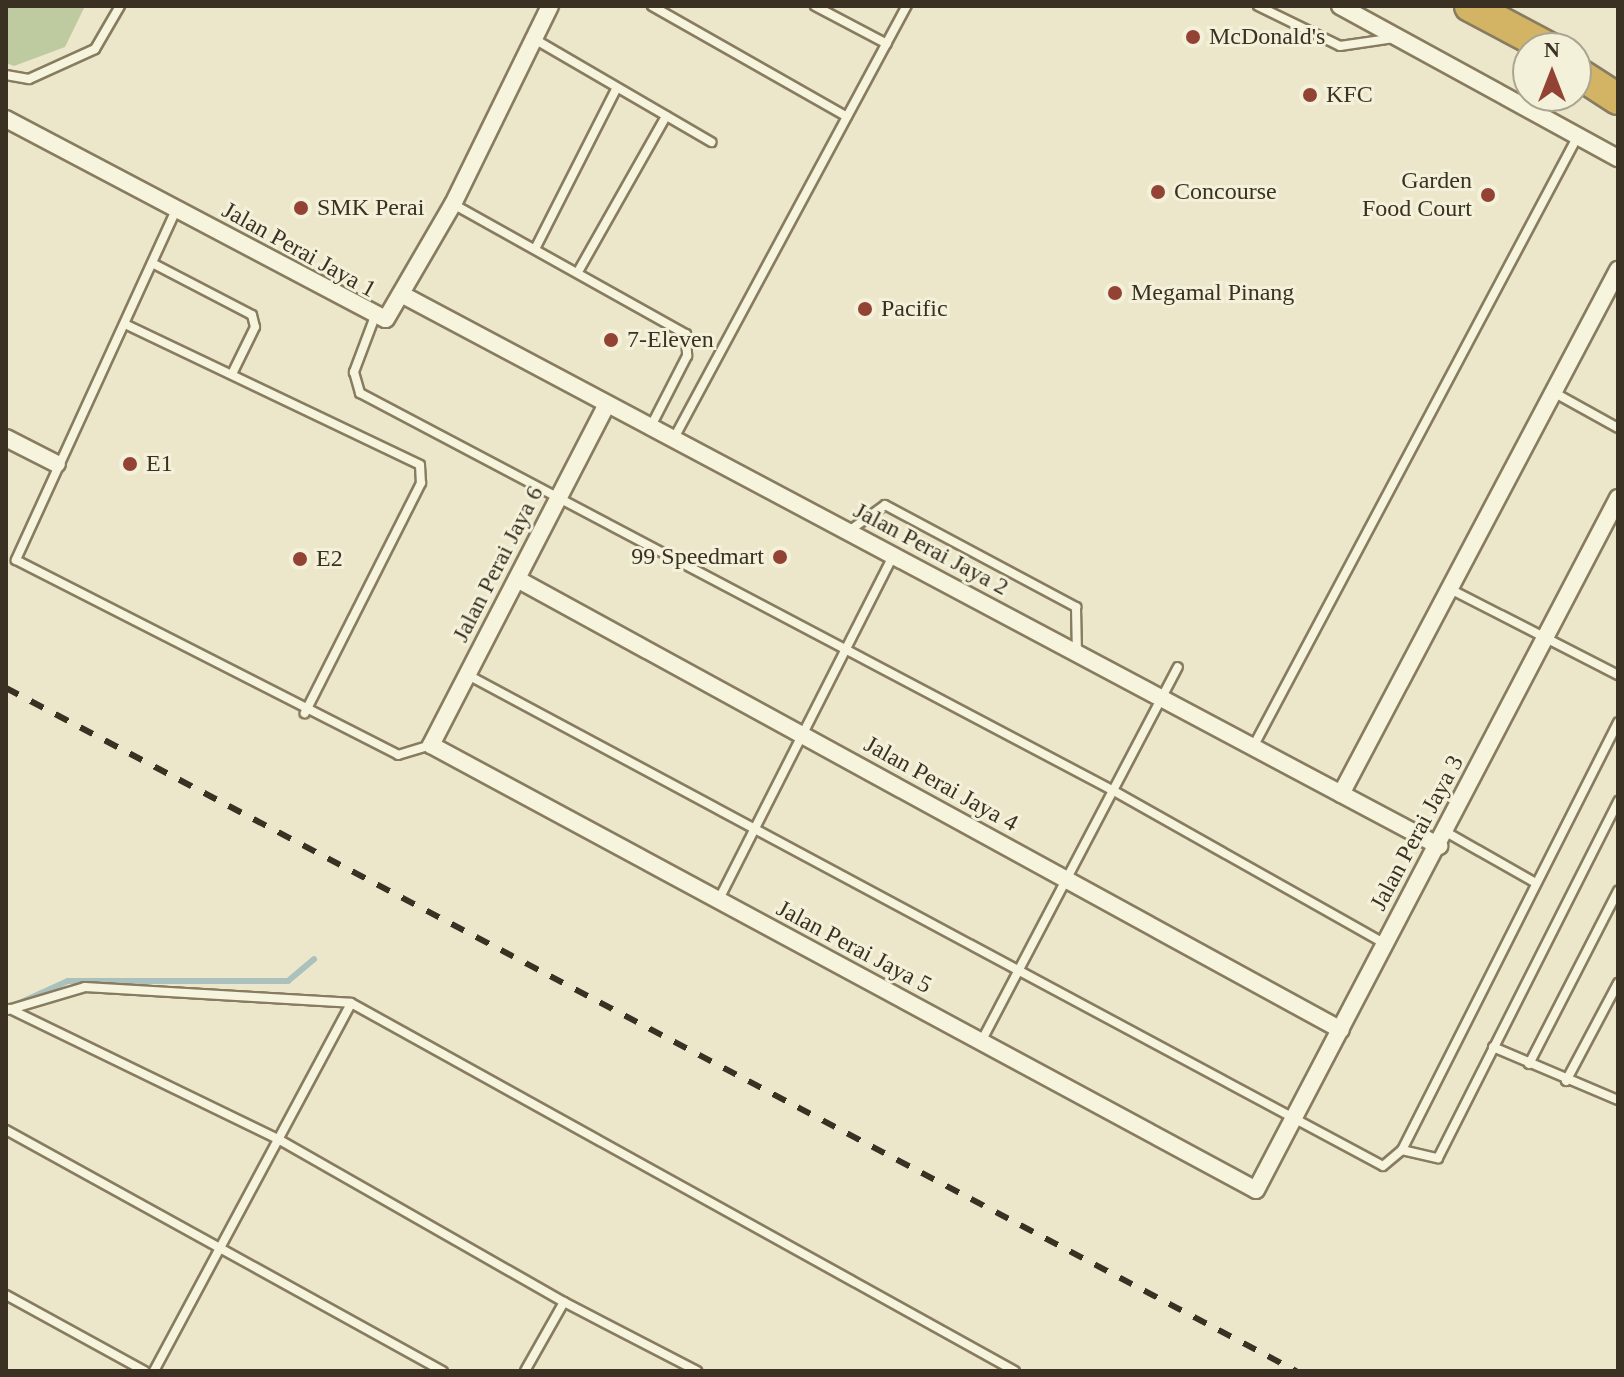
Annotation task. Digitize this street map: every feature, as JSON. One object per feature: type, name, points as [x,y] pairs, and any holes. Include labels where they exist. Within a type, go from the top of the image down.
[{"type":"highway","points":[[1470,6],[1518,32]]},
{"type":"highway","points":[[1501,23],[1515,32]]},
{"type":"highway","points":[[1592,70],[1618,83]]},
{"type":"highway","points":[[1592,82],[1618,99]]},
{"type":"street","name":"Jalan Perai Jaya 1","points":[[6,119],[374,319],[386,319],[453,204],[550,6]]},
{"type":"street","points":[[1340,6],[1618,158]]},
{"type":"street","points":[[1341,794],[1618,270]]},
{"type":"street","name":"Jalan Perai Jaya 2","points":[[401,294],[1341,794],[1442,839]]},
{"type":"street","name":"Jalan Perai Jaya 6","points":[[431,745],[607,404]]},
{"type":"street","points":[[6,438],[57,464]]},
{"type":"street","name":"Jalan Perai Jaya 3","points":[[1256,1190],[1618,498]]},
{"type":"street","name":"Jalan Perai Jaya 4","points":[[517,579],[1341,1030]]},
{"type":"street","name":"Jalan Perai Jaya 5","points":[[431,745],[717,902],[982,1040],[1256,1190]]},
{"type":"lane","points":[[6,75],[29,79],[95,49],[120,6]]},
{"type":"lane","points":[[652,6],[847,117]]},
{"type":"lane","points":[[815,6],[887,44]]},
{"type":"lane","points":[[673,439],[907,6]]},
{"type":"lane","points":[[1258,6],[1340,46],[1397,38]]},
{"type":"lane","points":[[536,40],[711,142]]},
{"type":"lane","points":[[536,247],[616,89]]},
{"type":"lane","points":[[579,270],[666,116]]},
{"type":"lane","points":[[1253,747],[1579,134]]},
{"type":"lane","points":[[453,204],[579,270],[686,334],[687,356],[651,427]]},
{"type":"lane","points":[[176,210],[129,326],[57,464],[16,560],[305,713],[398,755],[431,745]]},
{"type":"lane","points":[[154,264],[252,315],[255,327],[232,374]]},
{"type":"lane","points":[[374,319],[354,372],[360,393],[1114,791],[1385,944]]},
{"type":"lane","points":[[129,326],[420,465],[421,483],[305,713]]},
{"type":"lane","points":[[1553,392],[1618,428]]},
{"type":"lane","points":[[848,532],[885,505],[1076,607],[1077,654]]},
{"type":"lane","points":[[717,902],[893,556]]},
{"type":"lane","points":[[1450,588],[1618,675]]},
{"type":"lane","points":[[982,1040],[1178,667]]},
{"type":"lane","points":[[468,675],[754,830],[1296,1114],[1383,1166],[1402,1150],[1534,882],[1618,723]]},
{"type":"lane","points":[[1402,1150],[1438,1158],[1618,801]]},
{"type":"lane","points":[[1442,839],[1534,882]]},
{"type":"lane","points":[[1529,1064],[1618,891]]},
{"type":"lane","points":[[1566,1081],[1618,983]]},
{"type":"lane","points":[[8,1010],[85,987],[351,1003],[1015,1371]]},
{"type":"lane","points":[[154,1371],[351,1003]]},
{"type":"lane","points":[[8,1010],[278,1139],[564,1302],[697,1371]]},
{"type":"lane","points":[[1493,1047],[1566,1081],[1618,1100]]},
{"type":"lane","points":[[6,1130],[443,1371]]},
{"type":"lane","points":[[6,1295],[144,1371]]},
{"type":"lane","points":[[525,1371],[564,1302]]},
{"type":"green space","points":[[6,6],[85,6],[65,47],[14,66],[6,63]]},
{"type":"waterway","points":[[15,1005],[68,981],[288,981],[314,959]]},
{"type":"railway","points":[[6,688],[1296,1371]]},
{"type":"place","name":"McDonald's","points":[[1193,37]]},
{"type":"place","name":"KFC","points":[[1310,95]]},
{"type":"place","name":"Concourse","points":[[1158,192]]},
{"type":"place","name":"Garden Food Court","points":[[1488,195]]},
{"type":"place","name":"SMK Perai","points":[[301,208]]},
{"type":"place","name":"Megamal Pinang","points":[[1115,293]]},
{"type":"place","name":"Pacific","points":[[865,309]]},
{"type":"place","name":"7-Eleven","points":[[611,340]]},
{"type":"place","name":"E1","points":[[130,464]]},
{"type":"place","name":"99 Speedmart","points":[[780,557]]},
{"type":"place","name":"E2","points":[[300,559]]}]
